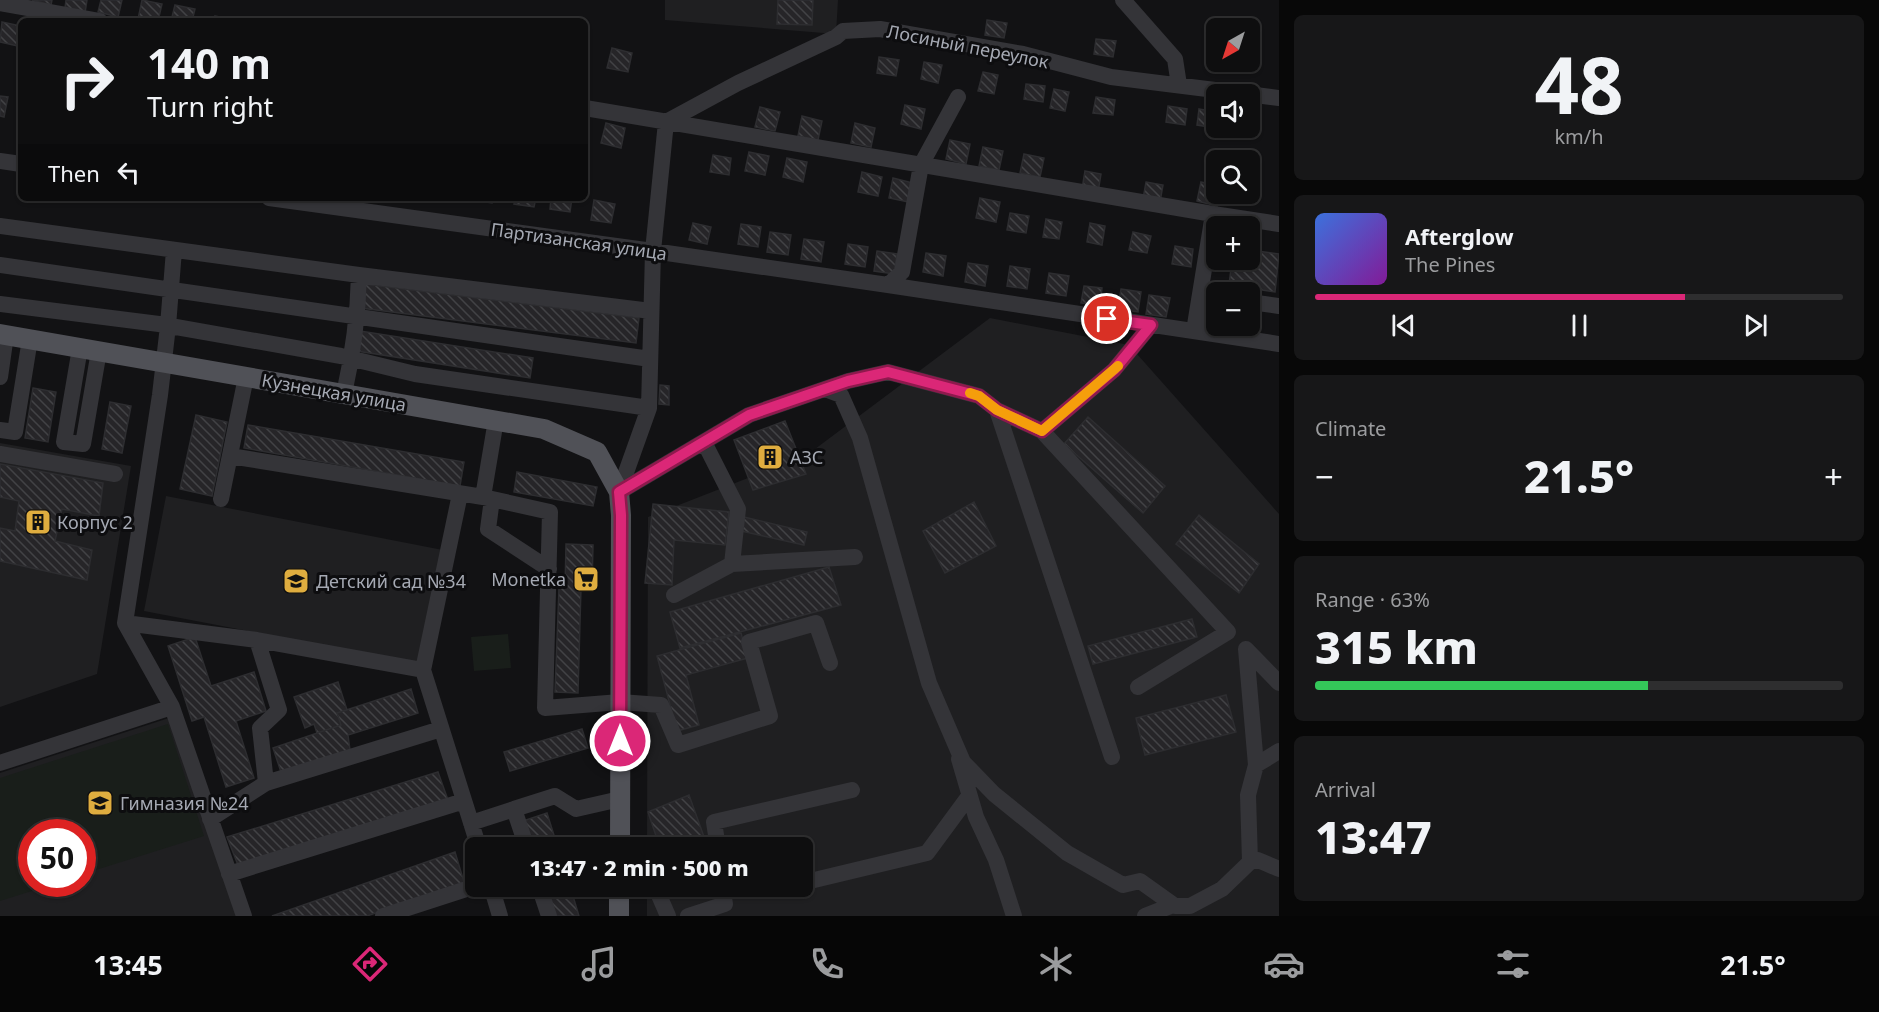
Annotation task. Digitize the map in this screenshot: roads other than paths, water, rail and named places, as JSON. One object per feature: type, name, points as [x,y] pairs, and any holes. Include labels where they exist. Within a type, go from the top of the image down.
[{"type":"main road","name":"Кузнецкая улица","points":[[3,335],[544,429],[597,452],[619,492],[621,515],[620,837]]},
{"type":"main road","points":[[619,897],[619,916]]},
{"type":"street","points":[[1123,0],[1175,59],[1179,85]]},
{"type":"street","points":[[0,3],[69,18]]},
{"type":"street","name":"Лосиный переулок","points":[[666,122],[738,82],[836,37],[843,31],[880,29],[1023,54],[1111,77],[1279,98]]},
{"type":"street","points":[[888,285],[902,272],[921,165],[958,97]]},
{"type":"street","points":[[588,109],[1279,224]]},
{"type":"street","points":[[619,492],[649,408],[653,250],[666,122]]},
{"type":"street","points":[[0,161],[18,164]]},
{"type":"street","name":"Партизанская улица","points":[[319,201],[1151,325],[1195,326],[1279,344]]},
{"type":"street","points":[[1195,326],[1213,214]]},
{"type":"street","points":[[0,226],[359,275],[651,311]]},
{"type":"street","points":[[174,250],[160,395],[124,622],[172,707],[244,916]]},
{"type":"street","points":[[0,265],[650,359]]},
{"type":"street","points":[[344,394],[358,316],[359,275]]},
{"type":"street","points":[[1260,303],[1279,306]]},
{"type":"street","points":[[0,304],[168,326],[352,358],[415,374],[649,408]]},
{"type":"street","points":[[1195,326],[1206,317]]},
{"type":"street","points":[[1042,431],[1114,370],[1151,325]]},
{"type":"street","points":[[0,377],[3,335]]},
{"type":"street","points":[[0,430],[15,432],[30,339]]},
{"type":"street","points":[[89,349],[83,444],[64,442],[89,349]]},
{"type":"street","points":[[619,492],[749,415],[825,389],[888,372],[979,396],[997,410],[1042,431],[1228,632],[1279,683]]},
{"type":"street","points":[[221,499],[246,377]]},
{"type":"street","points":[[825,389],[841,395],[860,438],[929,683],[963,762],[994,794],[1067,853],[1123,885],[1140,881],[1173,905],[1195,911],[1250,862],[1258,860],[1279,869]]},
{"type":"street","points":[[997,410],[1112,757]]},
{"type":"street","points":[[496,420],[487,499],[488,529],[549,569]]},
{"type":"street","points":[[704,442],[738,508],[732,564]]},
{"type":"street","points":[[0,454],[115,474]]},
{"type":"street","points":[[230,456],[460,494],[550,512],[545,708],[620,702],[661,705],[678,745],[770,716],[749,642],[816,623],[830,663]]},
{"type":"street","points":[[460,494],[423,670],[475,837]]},
{"type":"street","points":[[674,594],[732,564],[855,557]]},
{"type":"street","points":[[124,622],[257,640],[423,670]]},
{"type":"street","points":[[1138,687],[1228,632]]},
{"type":"street","points":[[257,640],[279,710],[260,728],[266,783]]},
{"type":"street","points":[[1246,650],[1256,765],[1248,795],[1250,862]]},
{"type":"street","points":[[0,763],[172,707]]},
{"type":"street","points":[[210,819],[266,783],[441,729]]},
{"type":"street","points":[[956,746],[976,817],[996,860],[1014,916]]},
{"type":"street","points":[[1256,765],[1279,751]]},
{"type":"street","points":[[716,837],[714,822],[852,790]]},
{"type":"street","points":[[471,823],[555,796],[576,809],[620,799]]},
{"type":"street","points":[[813,880],[927,853],[969,796]]},
{"type":"street","points":[[229,874],[464,801]]},
{"type":"street","points":[[514,809],[523,837]]},
{"type":"street","points":[[383,916],[465,890]]},
{"type":"street","points":[[494,897],[500,916]]},
{"type":"street","points":[[543,897],[549,916]]},
{"type":"street","points":[[660,897],[668,916]]},
{"type":"street","points":[[688,916],[725,904],[724,897]]},
{"type":"street","points":[[1145,916],[1173,905]]},
{"type":"place","name":"АЗС","points":[[770,457]]},
{"type":"place","name":"Корпус 2","points":[[38,522]]},
{"type":"place","name":"Monetka","points":[[586,579]]},
{"type":"place","name":"Детский сад №34","points":[[296,581]]},
{"type":"place","name":"Гимназия №24","points":[[100,803]]}]
